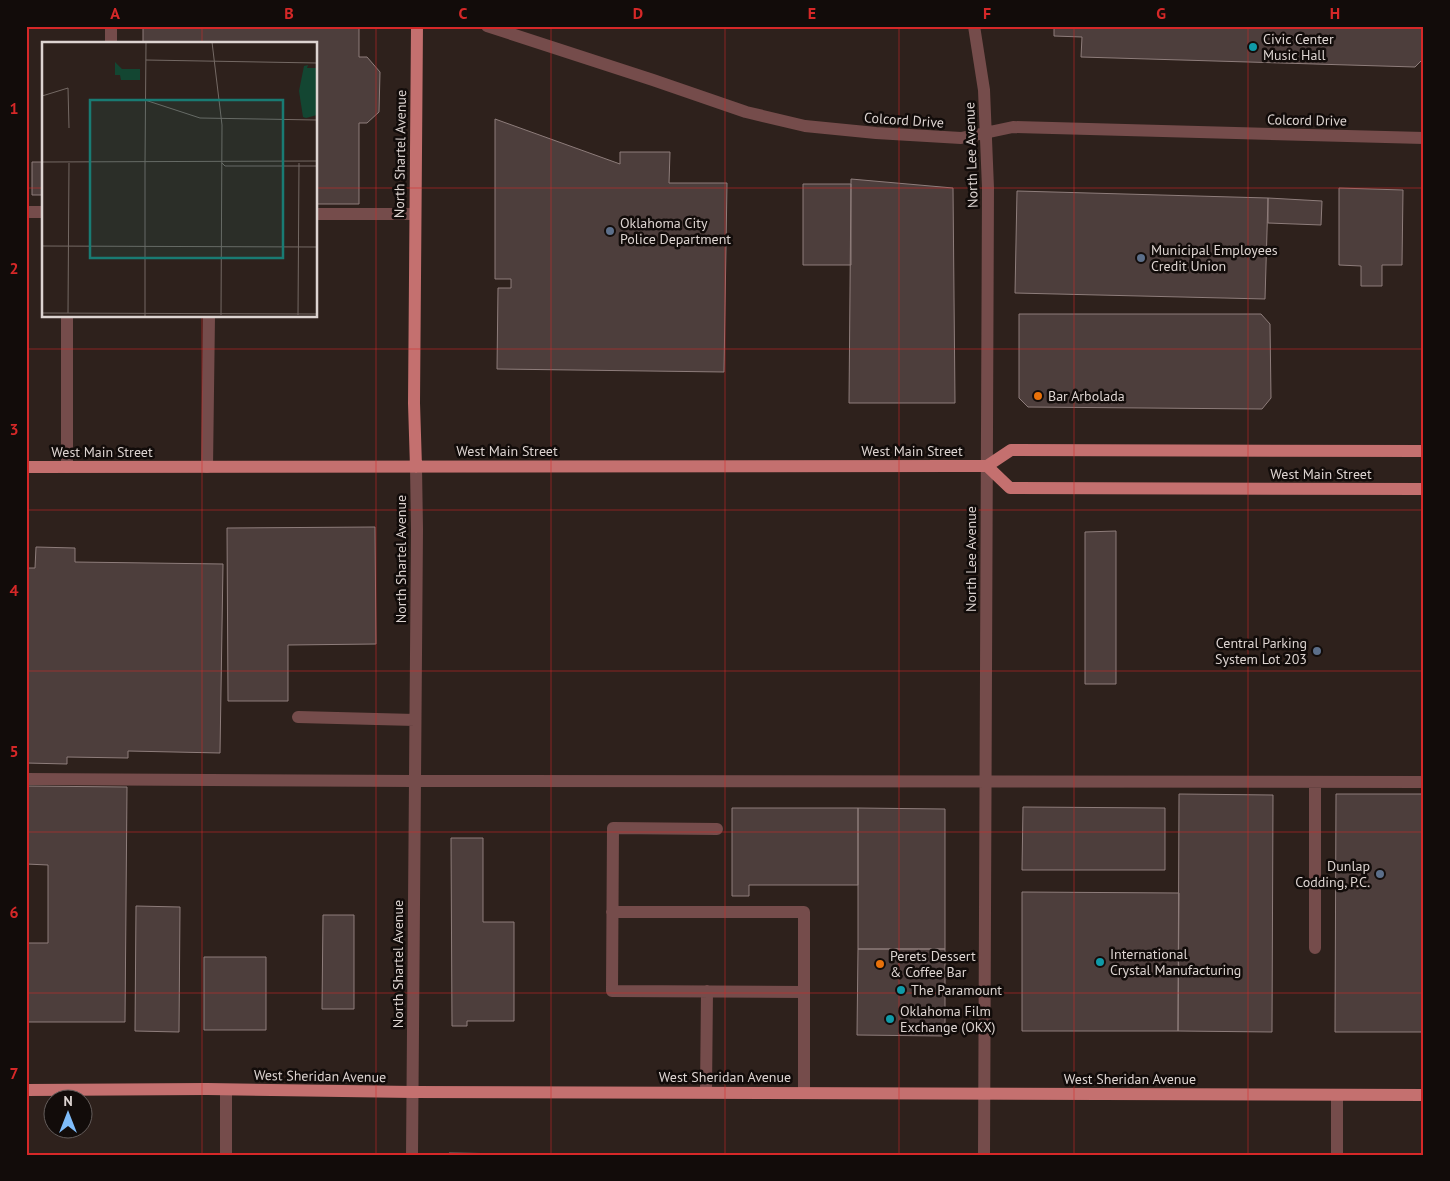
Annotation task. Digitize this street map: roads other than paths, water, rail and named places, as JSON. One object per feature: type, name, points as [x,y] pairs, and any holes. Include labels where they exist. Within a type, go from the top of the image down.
[{"type":"main road","name":"North Shartel Avenue","points":[[416,467],[414,414],[417,26]]},
{"type":"main road","name":"West Main Street","points":[[26,467],[987,466],[1011,450],[1424,451]]},
{"type":"main road","name":"West Main Street","points":[[987,466],[1010,488],[1424,489]]},
{"type":"main road","name":"West Sheridan Avenue","points":[[26,1090],[1424,1095]]},
{"type":"street","points":[[111,26],[111,42]]},
{"type":"street","name":"Colcord Drive","points":[[487,26],[746,112],[829,129],[961,138],[1013,127],[1424,138]]},
{"type":"street","name":"North Lee Avenue","points":[[974,26],[984,90],[988,188],[984,1155]]},
{"type":"street","points":[[26,212],[42,212]]},
{"type":"street","points":[[318,214],[415,214]]},
{"type":"street","points":[[67,318],[67,467]]},
{"type":"street","points":[[208,467],[209,318]]},
{"type":"street","name":"North Shartel Avenue","points":[[412,1155],[416,467]]},
{"type":"street","points":[[298,717],[415,720]]},
{"type":"street","points":[[26,779],[414,782],[1424,782]]},
{"type":"street","points":[[1316,782],[1316,948]]},
{"type":"street","points":[[717,829],[613,828],[612,991],[804,992]]},
{"type":"street","points":[[612,912],[804,912],[804,1092]]},
{"type":"street","points":[[706,1092],[707,992]]},
{"type":"street","points":[[226,1090],[226,1155]]},
{"type":"street","points":[[1337,1095],[1337,1155]]},
{"type":"place","name":"Civic Center Music Hall","points":[[1253,47]]},
{"type":"place","name":"Oklahoma City Police Department","points":[[610,231]]},
{"type":"place","name":"Municipal Employees Credit Union","points":[[1141,258]]},
{"type":"place","name":"Bar Arbolada","points":[[1038,396]]},
{"type":"place","name":"Central Parking System Lot 203","points":[[1317,651]]},
{"type":"place","name":"Dunlap Codding, P.C.","points":[[1380,874]]},
{"type":"place","name":"International Crystal Manufacturing","points":[[1100,962]]},
{"type":"place","name":"Perets Dessert & Coffee Bar","points":[[880,964]]},
{"type":"place","name":"The Paramount","points":[[901,990]]},
{"type":"place","name":"Oklahoma Film Exchange (OKX)","points":[[890,1019]]}]
